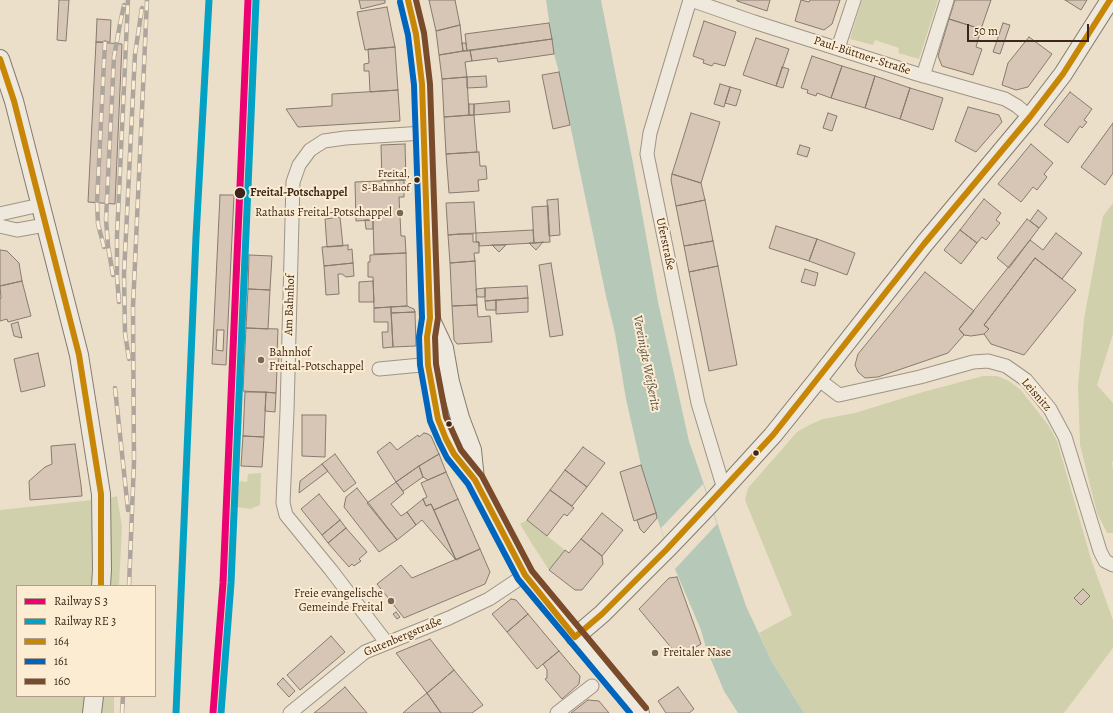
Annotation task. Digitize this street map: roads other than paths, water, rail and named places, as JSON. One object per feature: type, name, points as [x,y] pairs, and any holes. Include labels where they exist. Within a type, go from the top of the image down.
[{"type":"street","points":[[408,0],[416,34],[420,69],[415,133],[430,318],[427,337],[428,364],[438,419],[454,454],[475,480],[525,575],[640,713]]},
{"type":"street","name":"Paul-Büttner-Straße","points":[[691,0],[754,22],[923,76],[1005,99],[1017,106],[1030,117]]},
{"type":"street","name":"Uferstraße","points":[[691,0],[650,133],[647,154],[698,404],[724,489]]},
{"type":"street","points":[[838,48],[854,0]]},
{"type":"street","points":[[923,76],[947,0]]},
{"type":"street","points":[[576,637],[602,614],[667,548],[764,445],[924,244],[1030,117],[1063,74],[1110,0]]},
{"type":"street","points":[[0,59],[14,101],[79,355],[100,486],[102,562],[101,585]]},
{"type":"street","name":"Am Bahnhof","points":[[386,642],[286,515],[283,502],[287,417],[293,182],[299,165],[310,150],[324,141],[353,137],[415,133]]},
{"type":"street","points":[[0,214],[40,205]]},
{"type":"street","points":[[0,226],[17,230],[45,225]]},
{"type":"street","name":"Leisnitz","points":[[818,379],[839,395],[920,377],[973,362],[988,361],[1006,366],[1026,380],[1050,409],[1062,431],[1100,551],[1105,561],[1113,565]]},
{"type":"street","points":[[378,369],[421,365]]},
{"type":"street","name":"Gutenbergstraße","points":[[290,713],[365,652],[386,642],[448,618],[488,599],[525,575]]},
{"type":"street","points":[[560,711],[592,686]]},
{"type":"street","points":[[92,713],[94,697]]},
{"type":"water","name":"Vereinigte Weißeritz","points":[[546,0],[601,0],[633,163],[658,302],[689,441],[746,606],[772,662],[804,713],[738,713],[724,691],[706,648],[701,630],[675,569],[657,518],[641,465],[626,399],[615,333],[554,54]]},
{"type":"railway","points":[[119,302],[117,277],[117,236],[128,0]]},
{"type":"railway","points":[[129,585],[134,462],[133,307],[147,0]]},
{"type":"railway","points":[[113,275],[108,246],[106,219],[114,57],[124,5]]},
{"type":"railway","points":[[129,359],[125,333],[124,274],[135,54],[142,8]]},
{"type":"railway","points":[[104,247],[98,224],[97,202],[105,42]]},
{"type":"railway","points":[[115,388],[128,510]]},
{"type":"railway","points":[[122,713],[123,697]]},
{"type":"place","name":"Freital, S-Bahnhof","points":[[417,180]]},
{"type":"place","name":"Freital-Potschappel","points":[[240,193]]},
{"type":"place","name":"Rathaus Freital-Potschappel","points":[[400,213]]},
{"type":"place","name":"Bahnhof Freital-Potschappel","points":[[261,360]]},
{"type":"place","name":"Freie evangelische Gemeinde Freital","points":[[391,601]]},
{"type":"place","name":"Freitaler Nase","points":[[655,653]]}]
